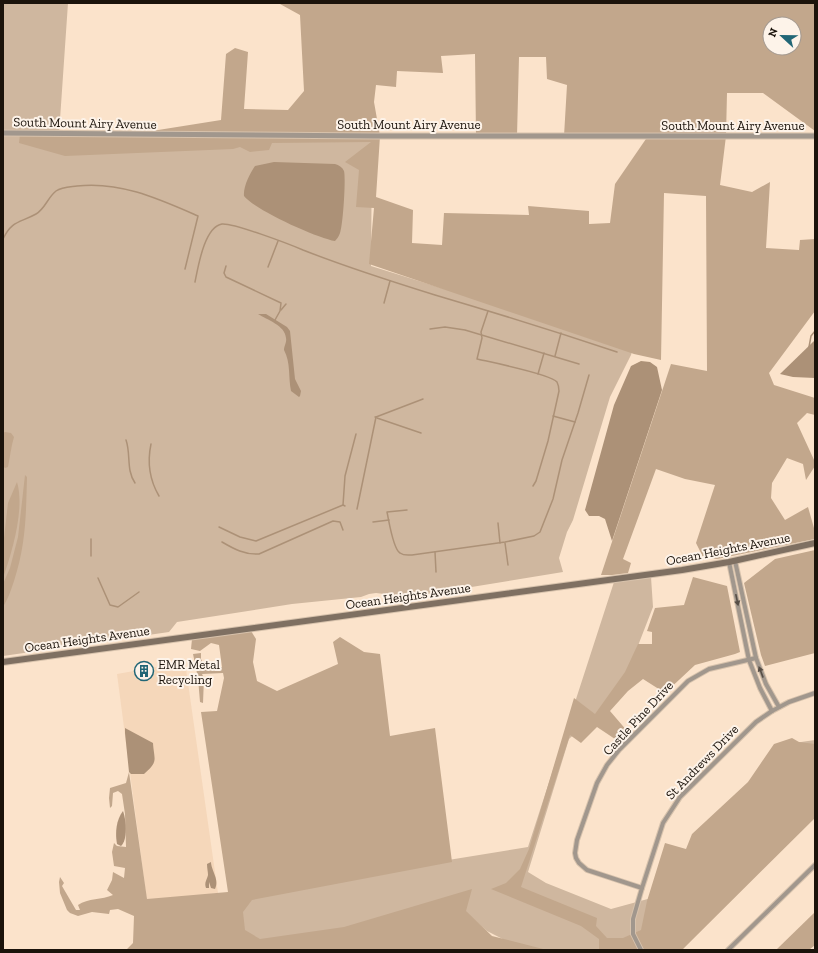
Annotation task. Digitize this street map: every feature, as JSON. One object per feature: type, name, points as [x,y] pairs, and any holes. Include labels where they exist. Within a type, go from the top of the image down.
[{"type":"main road","name":"Ocean Heights Avenue","points":[[3,662],[513,593],[732,561],[815,543]]},
{"type":"street","name":"South Mount Airy Avenue","points":[[3,133],[376,136],[815,136]]},
{"type":"street","points":[[732,561],[756,658],[766,684],[779,707]]},
{"type":"street","points":[[732,561],[749,660],[760,688],[772,710]]},
{"type":"street","name":"Castle Pine Drive","points":[[642,888],[587,870],[578,863],[576,858],[575,853],[577,840],[601,775],[619,750],[688,681],[709,669],[756,658]]},
{"type":"street","name":"St Andrews Drive","points":[[640,950],[632,928],[633,920],[663,823],[680,796],[756,722],[772,710],[796,699],[815,693]]},
{"type":"street","points":[[728,950],[815,865]]},
{"type":"shaded area","points":[[3,3],[68,3],[59,134],[372,142],[371,266],[633,348],[610,397],[573,520],[567,532],[559,558],[563,572],[410,597],[376,593],[361,597],[292,604],[177,622],[169,632],[3,656]]},
{"type":"shaded area","points":[[815,3],[815,131],[763,93],[727,93],[726,136],[720,185],[752,192],[770,182],[766,248],[799,250],[800,240],[815,239],[815,311],[769,373],[774,385],[815,398],[815,415],[807,413],[797,423],[815,462],[815,466],[806,480],[803,464],[787,458],[772,483],[771,498],[785,520],[808,507],[814,528],[815,539],[717,559],[703,557],[696,543],[715,485],[685,479],[656,469],[623,559],[631,563],[628,573],[601,575],[671,364],[707,371],[706,196],[664,193],[661,360],[634,354],[369,264],[374,208],[356,207],[359,170],[345,162],[371,142],[272,143],[269,150],[250,152],[240,147],[233,149],[65,156],[19,143],[20,134],[133,134],[221,120],[226,54],[235,48],[248,52],[244,109],[288,110],[304,91],[300,15],[280,4]],"holes":[[[475,54],[476,136],[517,136],[519,57],[546,57],[547,79],[567,85],[564,136],[648,136],[615,184],[610,223],[589,224],[589,211],[528,206],[529,215],[444,213],[442,245],[412,243],[413,210],[376,197],[380,136],[374,102],[376,85],[396,87],[397,71],[443,73],[441,56]]]},
{"type":"shaded area","points":[[274,162],[335,164],[342,168],[345,175],[343,212],[340,233],[335,241],[315,235],[287,223],[260,209],[244,196],[246,184],[255,166]]},
{"type":"shaded area","points":[[258,314],[266,314],[287,327],[290,331],[295,379],[301,391],[299,397],[291,391],[288,365],[284,350],[286,340],[285,333],[275,323]]},
{"type":"shaded area","points":[[815,340],[815,378],[793,377],[780,374]]},
{"type":"shaded area","points":[[641,361],[650,362],[657,367],[662,390],[612,541],[605,519],[599,516],[589,516],[585,510],[614,405],[631,366]]},
{"type":"shaded area","points":[[3,433],[11,433],[14,437],[8,467],[5,468],[3,466]]},
{"type":"shaded area","points":[[25,475],[27,477],[26,517],[21,554],[14,581],[3,607],[3,584],[10,568],[18,537]]},
{"type":"shaded area","points":[[17,482],[19,493],[18,517],[10,556],[3,578],[3,547],[8,503]]},
{"type":"shaded area","points":[[815,550],[815,653],[765,666],[744,583],[775,559]]},
{"type":"shaded area","points":[[651,577],[653,607],[620,692],[569,739],[528,872],[546,883],[611,909],[655,897],[794,743],[815,740],[815,801],[644,950],[524,950],[487,931],[453,901],[295,943],[235,950],[227,896],[528,847],[614,582]]},
{"type":"shaded area","points":[[693,577],[727,586],[740,652],[695,665],[665,693],[643,679],[628,691],[610,711],[628,732],[618,741],[597,727],[581,743],[570,735],[521,887],[597,918],[596,926],[607,938],[623,938],[641,930],[647,901],[665,843],[686,849],[692,834],[748,782],[774,744],[792,738],[799,742],[815,744],[815,818],[682,950],[599,950],[599,939],[581,926],[491,889],[506,883],[520,869],[529,849],[574,698],[595,714],[625,672],[638,644],[652,644],[652,632],[647,631],[655,608],[684,605]]},
{"type":"shaded area","points":[[251,631],[256,639],[253,662],[257,681],[277,691],[338,664],[333,642],[340,637],[364,652],[380,654],[390,736],[435,728],[452,862],[252,900],[243,912],[245,930],[260,939],[344,927],[472,889],[466,911],[492,936],[547,950],[126,950],[133,943],[134,916],[118,909],[110,910],[109,914],[92,912],[78,916],[67,910],[60,893],[60,877],[64,883],[62,886],[76,910],[80,910],[78,905],[82,903],[113,895],[107,890],[112,880],[113,872],[124,878],[125,868],[114,866],[112,852],[114,843],[117,846],[126,847],[125,814],[122,794],[118,791],[113,793],[112,806],[110,808],[109,798],[110,788],[126,783],[129,772],[147,899],[228,892],[201,712],[217,711],[224,678],[223,673],[202,674],[204,678],[203,703],[200,702],[198,678],[193,654],[201,653],[201,659],[205,667],[222,667],[219,645],[211,643],[200,651],[191,649],[192,639]]},
{"type":"shaded area","points":[[185,662],[218,893],[147,902],[117,674]]},
{"type":"shaded area","points":[[125,728],[153,743],[155,757],[154,763],[144,774],[131,774],[129,772]]},
{"type":"shaded area","points":[[123,811],[126,824],[126,834],[121,846],[117,844],[116,831],[117,822]]},
{"type":"shaded area","points":[[211,862],[216,879],[215,889],[211,888],[209,882],[209,888],[206,888],[205,886],[208,875],[207,864]]},
{"type":"shaded area","points":[[815,912],[815,945],[809,950],[776,950]]},
{"type":"waterway","points":[[3,239],[13,225],[39,212],[56,191],[66,187],[93,185],[109,186],[139,193],[169,203],[198,216],[185,269]]},
{"type":"waterway","points":[[195,282],[200,258],[206,240],[211,232],[222,224],[262,234],[335,262],[385,279],[617,352]]},
{"type":"waterway","points":[[268,267],[278,241]]},
{"type":"waterway","points":[[226,266],[224,273],[226,277],[281,303],[280,311],[275,320]]},
{"type":"waterway","points":[[384,303],[390,281]]},
{"type":"waterway","points":[[281,310],[286,304]]},
{"type":"waterway","points":[[488,311],[481,332],[482,338],[477,359],[544,375],[557,382],[558,385],[559,391],[548,441],[536,481],[533,486]]},
{"type":"waterway","points":[[430,329],[445,327],[465,330],[579,364]]},
{"type":"waterway","points":[[809,347],[811,336],[815,331]]},
{"type":"waterway","points":[[555,356],[561,333]]},
{"type":"waterway","points":[[538,374],[544,353]]},
{"type":"waterway","points":[[407,510],[387,512],[395,546],[400,553],[404,555],[505,542],[534,536],[540,532],[553,499],[562,460],[589,375]]},
{"type":"waterway","points":[[376,417],[423,399]]},
{"type":"waterway","points":[[553,416],[575,422]]},
{"type":"waterway","points":[[357,509],[375,417]]},
{"type":"waterway","points":[[377,418],[421,433]]},
{"type":"waterway","points":[[345,506],[343,505],[345,476],[356,434]]},
{"type":"waterway","points":[[126,440],[130,473],[135,483]]},
{"type":"waterway","points":[[151,444],[149,458],[150,471],[153,483],[159,496]]},
{"type":"waterway","points":[[219,527],[240,537],[256,541],[343,505]]},
{"type":"waterway","points":[[373,522],[389,520]]},
{"type":"waterway","points":[[222,542],[244,552],[259,554],[333,521],[340,522],[343,530]]},
{"type":"waterway","points":[[498,523],[500,543]]},
{"type":"waterway","points":[[91,539],[91,556]]},
{"type":"waterway","points":[[505,543],[508,565]]},
{"type":"waterway","points":[[435,552],[436,572]]},
{"type":"waterway","points":[[98,578],[110,605],[118,607],[139,592]]},
{"type":"place","name":"EMR Metal Recycling","points":[[144,671]]}]
